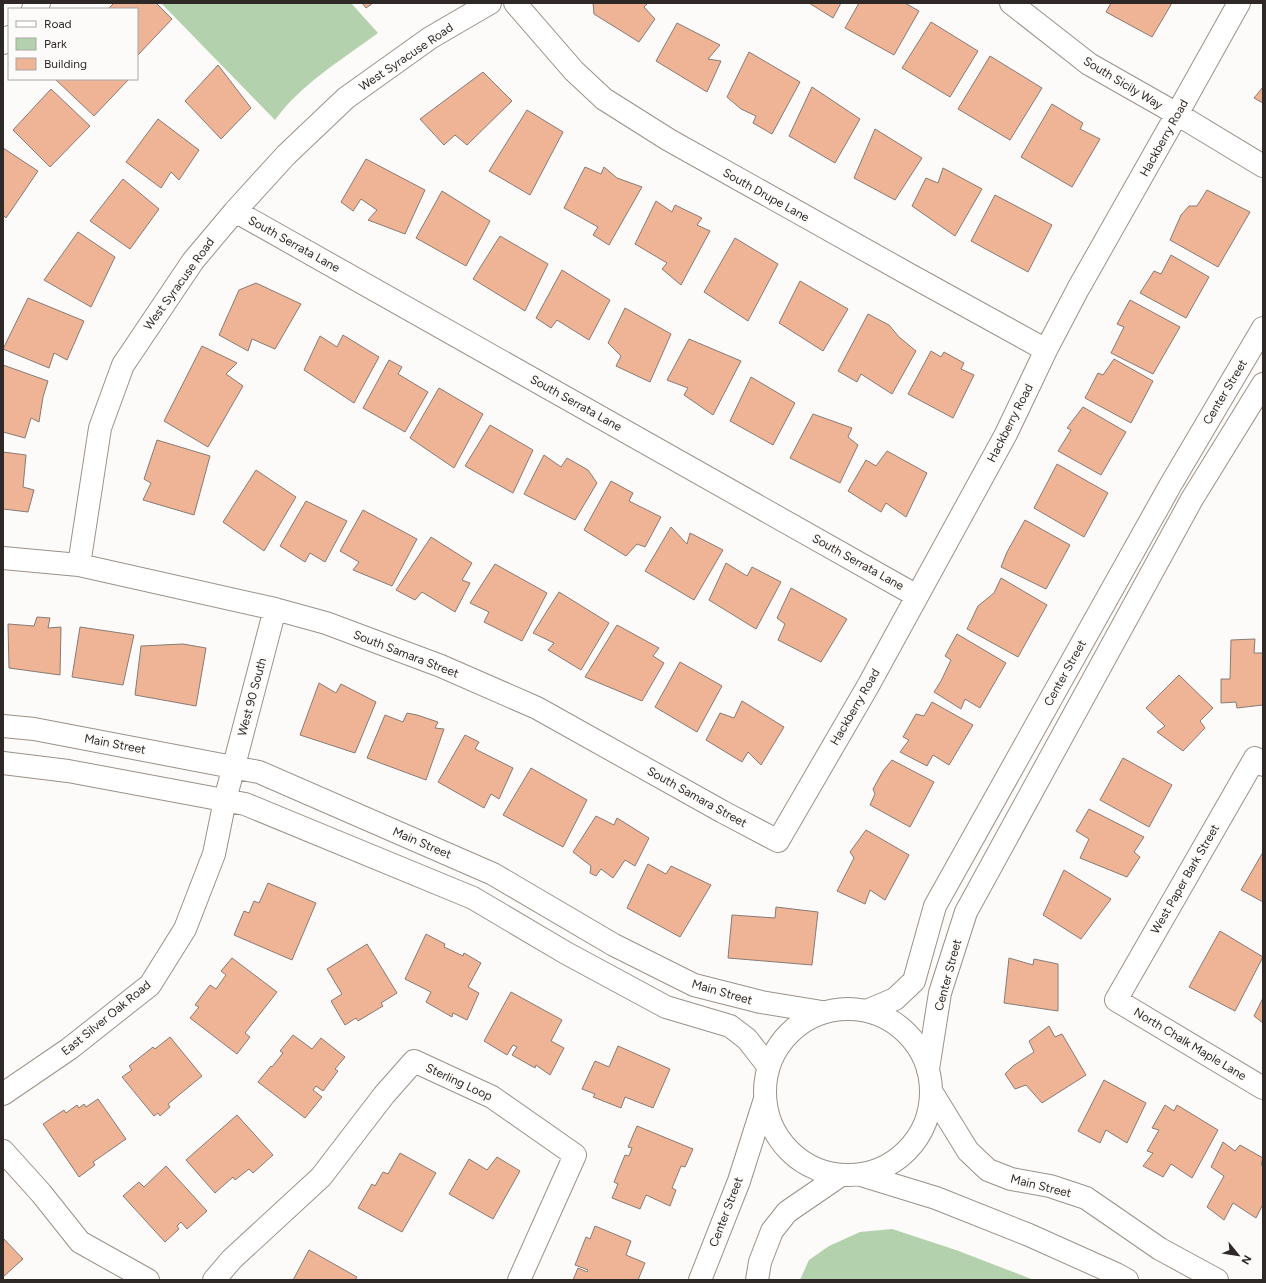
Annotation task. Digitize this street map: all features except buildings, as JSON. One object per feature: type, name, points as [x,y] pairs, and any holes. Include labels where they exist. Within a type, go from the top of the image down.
[{"type":"street","name":"West Syracuse Road","points":[[79,565],[100,428],[123,365],[193,261],[235,211],[286,155],[346,98],[430,38],[490,3]]},
{"type":"street","name":"South Drupe Lane","points":[[515,3],[574,71],[604,99],[668,140],[910,276],[1046,350]]},
{"type":"street","name":"South Sicily Way","points":[[1011,3],[1089,64],[1177,114],[1263,166]]},
{"type":"street","name":"Hackberry Road","points":[[778,841],[868,686],[1006,434],[1046,350],[1078,289],[1238,3]]},
{"type":"street","name":"South Serrata Lane","points":[[235,211],[917,596]]},
{"type":"street","name":"Center Street","points":[[870,1010],[895,999],[914,981],[935,906],[1171,484],[1263,328]]},
{"type":"street","name":"Center Street","points":[[928,1069],[940,993],[966,912],[1192,499],[1263,384]]},
{"type":"street","name":"South Samara Street","points":[[3,558],[79,565],[275,609],[326,623],[434,663],[537,708],[778,841]]},
{"type":"street","name":"West 90 South","points":[[229,784],[275,609]]},
{"type":"street","name":"Main Street","points":[[3,726],[34,729],[229,784],[245,804],[473,898],[566,953],[666,1006],[730,1026],[747,1039],[768,1066]]},
{"type":"street","name":"West Paper Bark Street","points":[[1116,1000],[1259,762]]},
{"type":"street","name":"Main Street","points":[[3,763],[68,771],[229,784],[259,772],[493,874],[614,945],[694,985],[760,1002],[822,1012]]},
{"type":"street","name":"East Silver Oak Road","points":[[3,1094],[69,1049],[150,985],[185,929],[214,854],[229,784]]},
{"type":"street","name":"North Chalk Maple Lane","points":[[1116,1000],[1263,1088]]},
{"type":"street","points":[[757,1280],[760,1262],[772,1231],[787,1212],[851,1175],[887,1166],[908,1150],[924,1127],[931,1101],[931,1077],[924,1054],[910,1035],[891,1020],[870,1010],[847,1008],[822,1012],[798,1024],[780,1043],[768,1066],[764,1089],[766,1112],[777,1136],[793,1156],[816,1169],[851,1175],[936,1198],[1015,1229],[1127,1280]]},
{"type":"street","name":"Sterling Loop","points":[[214,1280],[232,1259],[321,1177],[384,1095],[414,1061],[492,1097],[575,1154],[519,1280]]},
{"type":"street","name":"Main Street","points":[[931,1091],[968,1151],[988,1170],[1011,1179],[1050,1186],[1086,1198],[1160,1249],[1217,1280]]},
{"type":"street","name":"Center Street","points":[[700,1280],[739,1181],[765,1097]]},
{"type":"street","points":[[3,1151],[80,1242],[148,1280]]},
{"type":"green space","points":[[161,3],[351,3],[378,33],[323,73],[297,95],[275,120]]},
{"type":"green space","points":[[892,1229],[956,1250],[1034,1280],[800,1280],[809,1260],[829,1246],[860,1232]]}]
